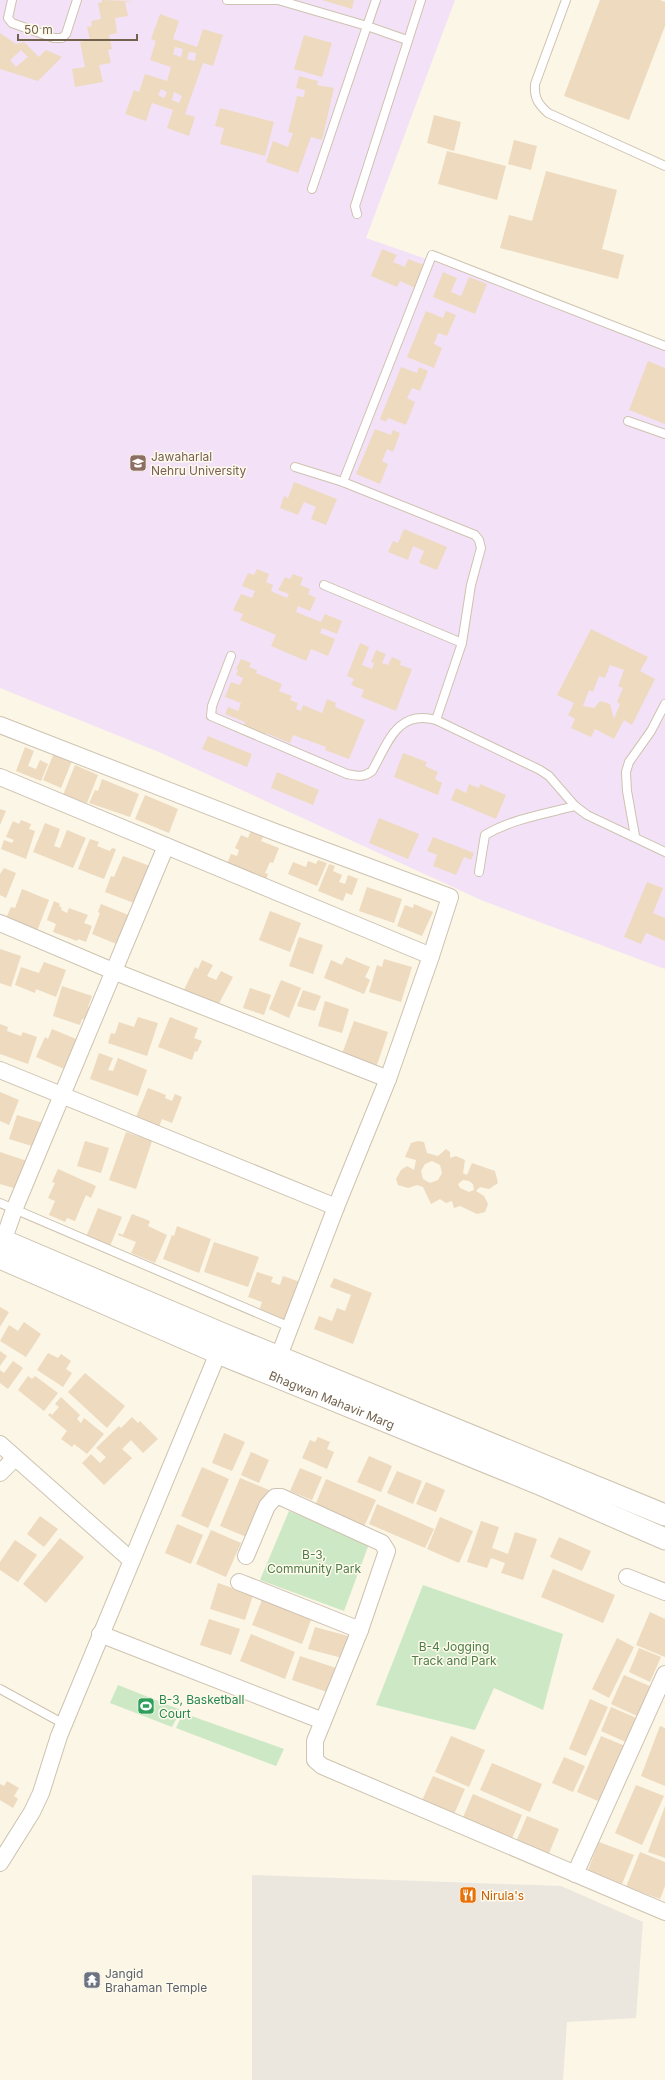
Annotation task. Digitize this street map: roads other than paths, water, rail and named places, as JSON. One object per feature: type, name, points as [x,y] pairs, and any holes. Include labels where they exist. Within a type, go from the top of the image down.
[{"type":"street","points":[[0,725],[275,832],[448,897],[449,900],[431,956],[388,1079],[336,1207],[290,1327],[278,1366]]},
{"type":"street","points":[[0,776],[431,956]]},
{"type":"street","points":[[1,1247],[7,1206],[63,1094],[166,846]]},
{"type":"street","points":[[0,924],[113,971],[388,1079]]},
{"type":"street","points":[[0,1070],[63,1094],[336,1207]]},
{"type":"street","name":"Bhagwan Mahavir Marg","points":[[1,1247],[221,1343],[539,1474],[640,1505],[665,1515]]},
{"type":"street","points":[[0,1863],[32,1812],[64,1724],[100,1634],[221,1343]]},
{"type":"street","points":[[0,1444],[132,1560]]},
{"type":"street","points":[[0,1473],[15,1458]]},
{"type":"street","name":"Bhagwan Mahavir Marg","points":[[539,1474],[635,1526],[665,1539]]},
{"type":"street","points":[[246,1556],[268,1506],[275,1497],[281,1497],[382,1544],[387,1551],[360,1630],[323,1721],[314,1750],[315,1760],[322,1766],[665,1912]]},
{"type":"street","points":[[635,1526],[640,1505]]},
{"type":"street","points":[[627,1577],[665,1592]]},
{"type":"street","points":[[239,1582],[360,1630]]},
{"type":"street","points":[[100,1634],[323,1721]]},
{"type":"street","points":[[575,1874],[665,1674]]},
{"type":"lane","points":[[12,0],[8,12],[8,18],[12,23],[54,38],[62,38],[66,34],[77,0]]},
{"type":"lane","points":[[226,0],[277,0],[367,26],[407,40]]},
{"type":"lane","points":[[312,189],[376,0]]},
{"type":"lane","points":[[357,214],[355,206],[421,0]]},
{"type":"lane","points":[[566,0],[535,84],[534,94],[538,104],[548,113],[665,166]]},
{"type":"lane","points":[[343,482],[432,255],[665,346]]},
{"type":"lane","points":[[628,421],[665,434]]},
{"type":"lane","points":[[295,467],[343,482],[467,530],[475,535],[479,540],[481,548],[471,585],[462,643],[436,720]]},
{"type":"lane","points":[[324,585],[462,643]]},
{"type":"lane","points":[[231,656],[212,706],[211,716],[347,774],[358,777],[366,775],[372,771],[397,728],[405,721],[425,717],[436,720],[540,770],[556,782],[575,806],[602,823],[635,836],[665,852]]},
{"type":"lane","points":[[635,836],[627,792],[626,772],[629,762],[651,731],[665,704]]},
{"type":"lane","points":[[479,872],[485,836],[496,828],[516,821],[575,806]]},
{"type":"lane","points":[[7,1206],[290,1327]]},
{"type":"lane","points":[[0,1689],[64,1724]]},
{"type":"place","name":"Jawaharlal Nehru University","points":[[138,463]]},
{"type":"place","name":"B-3, Basketball Court","points":[[146,1706]]},
{"type":"place","name":"Nirula's","points":[[468,1895]]},
{"type":"place","name":"Jangid Brahaman Temple","points":[[92,1980]]},
{"type":"park label","name":"B-3, Community Park","points":[[314,1561]]},
{"type":"park label","name":"B-4 Jogging Track and Park","points":[[454,1653]]}]
